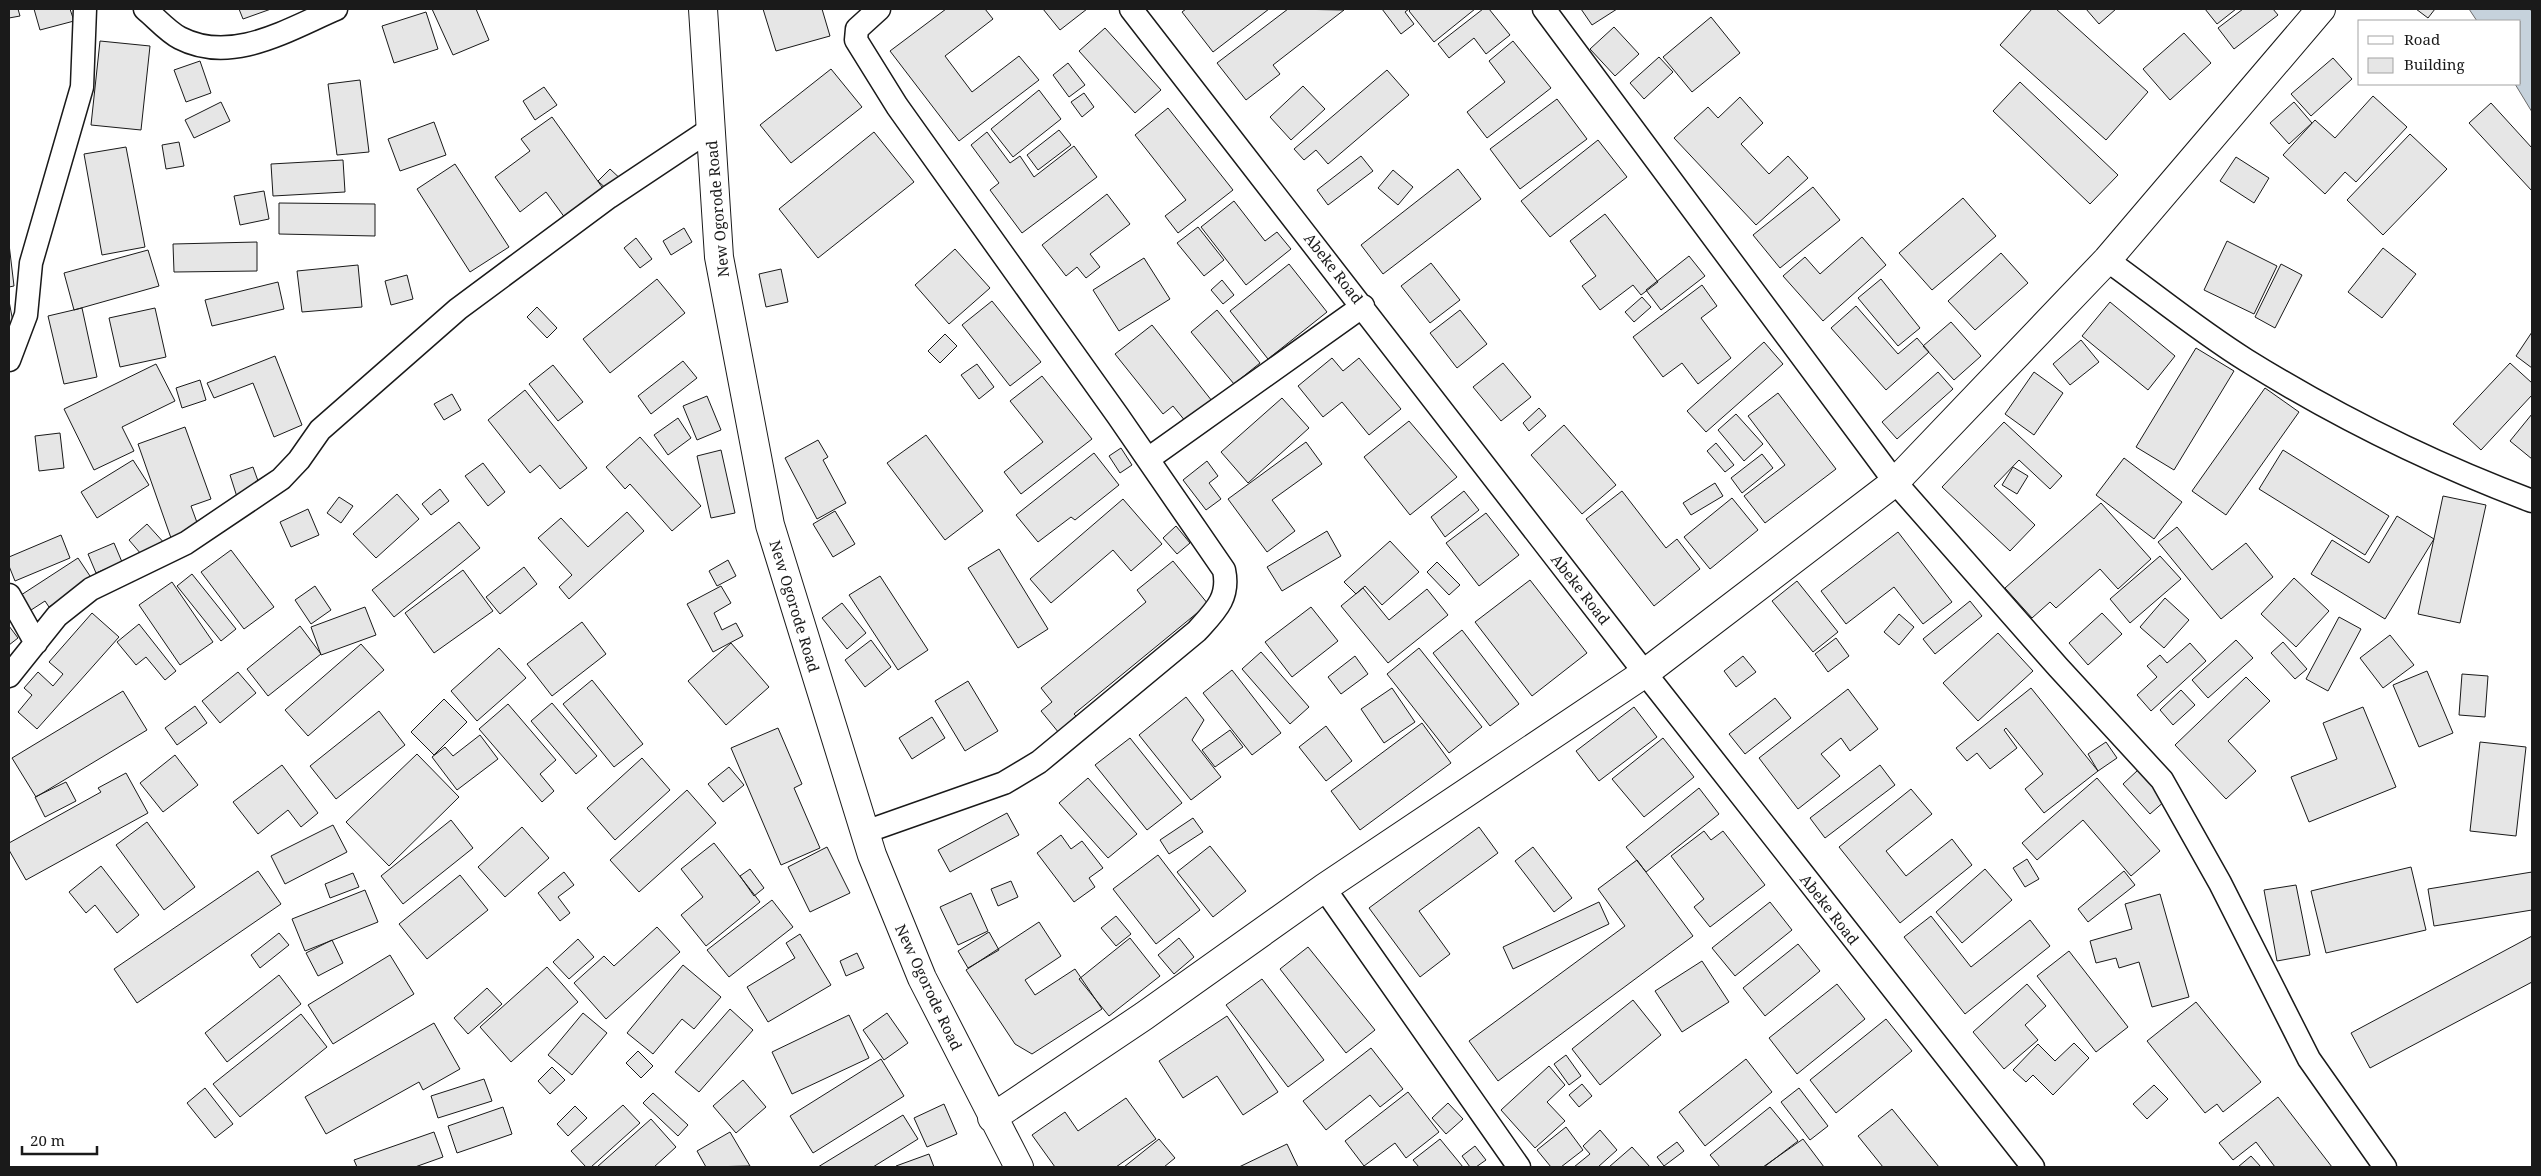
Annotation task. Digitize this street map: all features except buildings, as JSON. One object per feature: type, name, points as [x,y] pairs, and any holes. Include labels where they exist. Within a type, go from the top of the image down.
[{"type":"street","points":[[9,360],[26,315],[31,263],[82,87],[85,9]]},
{"type":"street","points":[[145,9],[179,38],[202,48],[228,49],[260,41],[336,9]]},
{"type":"street","name":"New Ogorode Road","points":[[703,9],[719,257],[770,525],[872,855],[922,978],[992,1118],[1019,1167]]},
{"type":"street","points":[[865,832],[1004,782],[1039,762],[1198,631],[1219,606],[1227,584],[1224,570],[1148,459],[897,106],[856,40],[857,29],[879,9]]},
{"type":"street","name":"Abeke Road","points":[[1132,9],[1364,306],[1645,673],[2033,1167]]},
{"type":"street","points":[[1544,9],[1894,482],[2058,667],[2162,780],[2220,883],[2309,1058],[2384,1167]]},
{"type":"street","points":[[992,1118],[1144,1016],[1324,888],[1645,673],[1894,482],[2107,260],[2321,9]]},
{"type":"street","points":[[9,676],[57,616],[91,589],[186,543],[282,479],[299,460],[320,430],[458,309],[609,197],[710,129]]},
{"type":"street","points":[[2107,260],[2254,364],[2368,429],[2493,486],[2532,501]]},
{"type":"street","points":[[1148,459],[1364,306]]},
{"type":"street","points":[[9,595],[36,643]]},
{"type":"street","points":[[1324,888],[1519,1167]]},
{"type":"shaded area","points":[[2469,9],[2530,9],[2532,12],[2532,112],[2516,85],[2521,85],[2521,20],[2476,20]]}]
